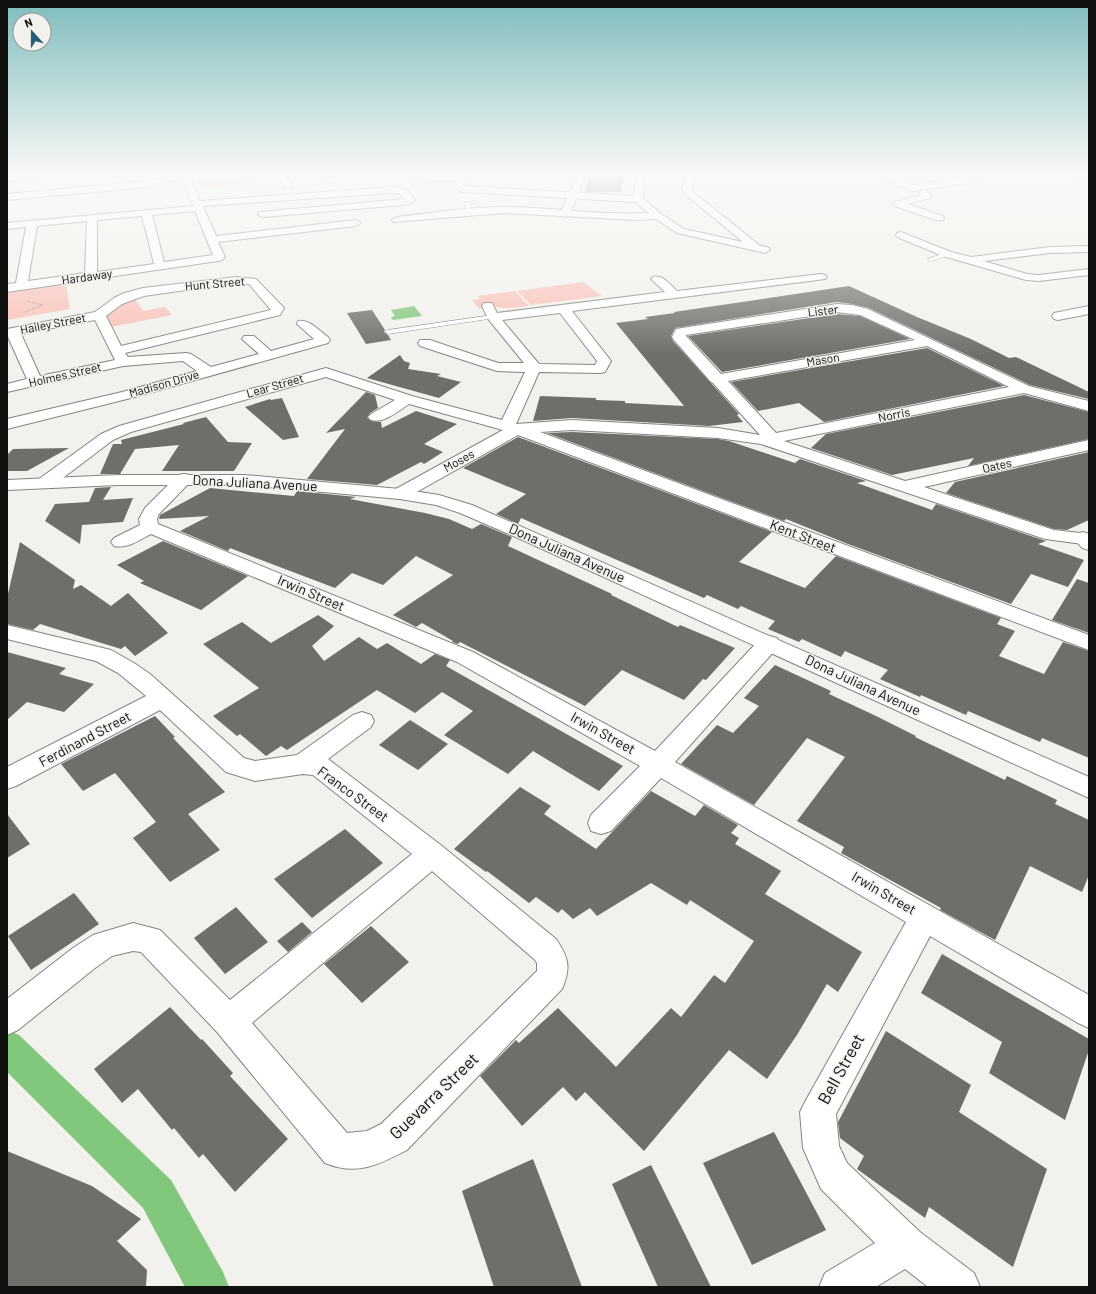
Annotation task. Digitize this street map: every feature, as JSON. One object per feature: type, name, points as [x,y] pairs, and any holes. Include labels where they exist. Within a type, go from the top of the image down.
[{"type":"street","points":[[22,286],[18,268],[28,235]]},
{"type":"street","points":[[91,277],[92,235]]},
{"type":"street","points":[[152,235],[160,267]]},
{"type":"street","points":[[209,235],[211,240],[250,235]]},
{"type":"street","points":[[700,235],[760,249],[743,235]]},
{"type":"street","points":[[902,235],[947,254],[1026,278],[1039,278],[1089,272]]},
{"type":"street","name":"Hardaway","points":[[7,288],[215,259],[219,257],[211,240]]},
{"type":"street","points":[[967,260],[1050,250],[1089,249]]},
{"type":"street","points":[[780,272],[790,281]]},
{"type":"street","points":[[723,277],[735,288]]},
{"type":"street","points":[[493,317],[821,277]]},
{"type":"street","points":[[657,279],[676,295]]},
{"type":"street","name":"Hunt Street","points":[[99,315],[118,301],[128,296],[143,292],[236,280],[252,281],[278,308],[276,312],[273,313],[120,356]]},
{"type":"street","points":[[487,303],[493,317],[534,367]]},
{"type":"street","name":"Lister","points":[[768,439],[679,337],[681,332],[844,308],[864,312],[1024,389],[1089,406]]},
{"type":"street","points":[[425,343],[497,367],[600,369],[604,361],[564,309]]},
{"type":"street","points":[[1058,316],[1089,310]]},
{"type":"street","points":[[99,315],[120,356],[186,357],[208,372]]},
{"type":"street","name":"Hailey Street","points":[[10,333],[99,315]]},
{"type":"street","name":"Madison Drive","points":[[7,424],[126,395],[321,342],[323,340],[303,324]]},
{"type":"street","points":[[10,333],[34,382]]},
{"type":"street","points":[[249,338],[269,356]]},
{"type":"street","name":"Mason","points":[[716,379],[929,342]]},
{"type":"street","name":"Holmes Street","points":[[7,388],[34,382],[120,356]]},
{"type":"street","points":[[534,367],[512,427],[572,425],[718,433],[768,439],[1052,535],[1087,540]]},
{"type":"street","name":"Lear Street","points":[[45,483],[107,437],[125,429],[326,372],[407,399],[512,427]]},
{"type":"street","name":"Norris","points":[[768,439],[1024,389]]},
{"type":"street","points":[[376,417],[407,399]]},
{"type":"street","name":"Moses","points":[[400,494],[512,427]]},
{"type":"street","name":"Kent Street","points":[[512,427],[1089,644]]},
{"type":"street","name":"Oates","points":[[906,486],[1089,445]]},
{"type":"street","points":[[121,542],[150,527],[148,519],[151,512],[184,479]]},
{"type":"street","name":"Dona Juliana Avenue","points":[[7,485],[184,479],[245,480],[400,494],[439,500],[466,509],[769,643],[1089,788]]},
{"type":"street","name":"Irwin Street","points":[[150,527],[465,657],[658,764],[925,916],[1089,1012]]},
{"type":"street","name":"Franco Street","points":[[7,632],[103,655],[126,668],[142,680],[235,766],[255,771],[303,764],[319,766],[432,854],[544,949],[552,958],[554,969],[551,979]]},
{"type":"street","points":[[601,823],[658,764],[769,643]]},
{"type":"street","name":"Ferdinand Street","points":[[9,775],[162,698]]},
{"type":"street","points":[[303,764],[362,721]]},
{"type":"street","points":[[230,1021],[432,854]]},
{"type":"street","name":"Bell Street","points":[[925,916],[818,1112],[821,1148],[834,1176],[906,1246],[960,1287]]},
{"type":"street","name":"Guevarra Street","points":[[7,1019],[84,958],[104,946],[134,937],[150,940],[230,1021],[338,1150],[350,1152],[368,1151],[394,1137],[551,979]]},
{"type":"street","points":[[839,1287],[906,1246]]},
{"type":"lane","points":[[931,259],[947,254]]},
{"type":"lane","points":[[388,332],[493,317]]},
{"type":"path","points":[[19,313],[42,305],[21,300]]},
{"type":"shaded area","points":[[583,282],[602,296],[531,305],[517,291]]},
{"type":"shaded area","points":[[66,283],[70,309],[7,320],[7,290]]},
{"type":"shaded area","points":[[515,291],[529,306],[502,308],[488,302],[484,303],[485,308],[479,309],[472,300],[480,299],[478,296]]},
{"type":"shaded area","points":[[134,298],[143,311],[165,307],[172,315],[111,327],[105,315],[123,302]]},
{"type":"shaded area","points":[[414,306],[422,316],[393,320],[391,317],[395,316],[391,310]]},
{"type":"building","points":[[849,286],[917,317],[971,339],[1009,358],[1016,357],[1089,392],[1089,399],[1030,385],[869,308],[837,302],[675,328],[671,336],[673,341],[739,414],[737,415],[743,422],[709,426],[572,418],[533,421],[540,396],[596,398],[596,400],[625,401],[625,403],[684,406],[616,323],[648,319],[645,317],[675,313],[674,312]]},
{"type":"building","points":[[372,310],[385,330],[384,332],[391,340],[366,344],[347,313]]},
{"type":"building","points":[[837,314],[860,316],[910,339],[722,372],[688,336]]},
{"type":"building","points":[[927,348],[1004,386],[824,422],[799,403],[758,411],[731,382]]},
{"type":"building","points":[[400,355],[404,361],[410,363],[408,369],[441,374],[437,376],[461,382],[439,398],[367,378]]},
{"type":"building","points":[[366,392],[375,395],[378,408],[370,413],[367,418],[371,421],[381,422],[382,428],[416,411],[457,424],[424,444],[443,452],[424,464],[421,462],[377,485],[307,479],[345,429],[326,433]]},
{"type":"building","points":[[1024,395],[1089,412],[1089,439],[968,466],[974,458],[892,475],[811,448],[826,434]]},
{"type":"building","points":[[282,398],[299,437],[283,440],[245,407],[270,399]]},
{"type":"building","points":[[206,417],[228,442],[252,443],[234,471],[162,471],[179,445],[135,449],[120,474],[100,474],[113,444],[122,444],[121,440]]},
{"type":"building","points":[[572,432],[718,439],[729,441],[795,463],[800,459],[866,481],[857,483],[932,510],[936,504],[1046,541],[1038,544],[1084,560],[1068,587],[1031,574],[1011,604],[848,544],[786,519],[784,521],[547,433]]},
{"type":"building","points":[[518,437],[772,532],[739,562],[805,588],[836,556],[1001,618],[997,624],[1015,631],[999,656],[1044,674],[1063,642],[1089,651],[1089,758],[1042,738],[1040,742],[968,711],[966,715],[921,695],[920,697],[880,679],[888,670],[845,651],[841,657],[802,639],[799,642],[768,629],[775,621],[741,606],[738,609],[707,595],[704,598],[521,518],[518,524],[496,514],[526,494],[463,468]]},
{"type":"building","points":[[69,448],[27,471],[7,471],[7,455],[13,449]]},
{"type":"building","points":[[1089,452],[1089,520],[1067,530],[1054,529],[946,493],[955,482]]},
{"type":"building","points":[[111,487],[103,500],[133,498],[123,522],[82,525],[80,544],[45,521],[55,504],[89,502],[95,488]]},
{"type":"building","points":[[210,488],[294,496],[297,491],[356,497],[350,499],[425,513],[449,519],[472,529],[481,524],[512,537],[508,546],[612,594],[611,595],[678,627],[680,625],[735,648],[706,680],[703,679],[684,700],[622,670],[585,706],[460,642],[458,644],[452,642],[453,641],[422,623],[416,627],[393,615],[453,575],[416,556],[383,585],[352,573],[335,588],[230,548],[228,551],[180,531],[209,516],[159,519],[160,515]]},
{"type":"building","points":[[163,541],[248,576],[201,610],[140,583],[144,581],[117,565]]},
{"type":"building","points":[[20,542],[75,580],[73,589],[81,585],[111,606],[128,593],[168,633],[135,656],[125,646],[121,649],[40,624],[33,630],[7,624],[7,598]]},
{"type":"building","points":[[1077,579],[1089,583],[1089,633],[1052,620]]},
{"type":"building","points":[[318,615],[334,626],[312,646],[324,661],[359,637],[377,649],[387,643],[421,664],[435,654],[450,660],[446,666],[623,766],[599,791],[533,751],[508,774],[444,735],[473,711],[442,692],[415,713],[377,690],[287,750],[281,746],[266,756],[240,734],[237,736],[213,716],[259,688],[203,644],[242,622],[271,643]]},
{"type":"building","points":[[7,652],[66,668],[59,674],[94,684],[64,712],[27,702],[7,720]]},
{"type":"building","points":[[775,665],[831,691],[829,694],[916,736],[915,737],[1005,780],[1007,776],[1057,800],[1055,804],[1089,820],[1089,875],[1082,892],[1030,866],[995,940],[940,910],[941,908],[841,853],[844,847],[797,821],[845,757],[807,738],[754,805],[681,764],[717,725],[733,733],[759,706],[744,698]]},
{"type":"building","points":[[155,716],[175,737],[173,738],[225,792],[188,814],[220,850],[170,882],[133,838],[156,822],[115,773],[83,791],[61,764]]},
{"type":"building","points":[[410,720],[448,744],[418,770],[379,745]]},
{"type":"building","points":[[520,787],[551,806],[544,814],[596,849],[651,791],[695,816],[704,805],[738,825],[731,833],[739,838],[735,844],[781,871],[765,894],[862,952],[838,992],[827,984],[797,1035],[767,1079],[729,1050],[644,1151],[585,1092],[576,1101],[563,1087],[522,1126],[480,1076],[516,1040],[519,1043],[558,1008],[616,1067],[671,1008],[681,1017],[714,975],[725,983],[754,941],[690,900],[687,905],[651,883],[597,916],[590,908],[573,919],[562,909],[558,913],[536,897],[529,903],[487,871],[486,872],[454,849]]},
{"type":"building","points":[[7,814],[30,844],[7,858]]},
{"type":"building","points":[[345,829],[383,863],[312,918],[274,879]]},
{"type":"building","points":[[74,893],[99,924],[31,970],[8,936]]},
{"type":"building","points":[[236,907],[268,942],[225,974],[194,938]]},
{"type":"building","points":[[302,922],[312,932],[288,952],[277,941]]},
{"type":"building","points":[[371,926],[409,962],[362,1003],[324,964]]},
{"type":"building","points":[[942,954],[1089,1039],[1089,1050],[1065,1120],[989,1073],[1002,1042],[921,993]]},
{"type":"building","points":[[170,1007],[233,1073],[230,1076],[288,1139],[235,1192],[203,1154],[199,1158],[174,1128],[172,1130],[138,1089],[122,1103],[94,1069]]},
{"type":"building","points":[[886,1031],[971,1085],[959,1112],[1047,1169],[1013,1267],[929,1207],[925,1218],[857,1169],[864,1156],[840,1138],[838,1122]]},
{"type":"building","points":[[774,1132],[826,1230],[752,1265],[703,1163]]},
{"type":"building","points":[[7,1151],[92,1186],[141,1219],[117,1241],[147,1270],[146,1287],[7,1287]]},
{"type":"building","points":[[533,1159],[582,1287],[494,1287],[462,1191]]},
{"type":"building","points":[[651,1165],[711,1287],[658,1287],[612,1184]]},
{"type":"waterway","points":[[7,1047],[157,1194],[208,1287]]}]
